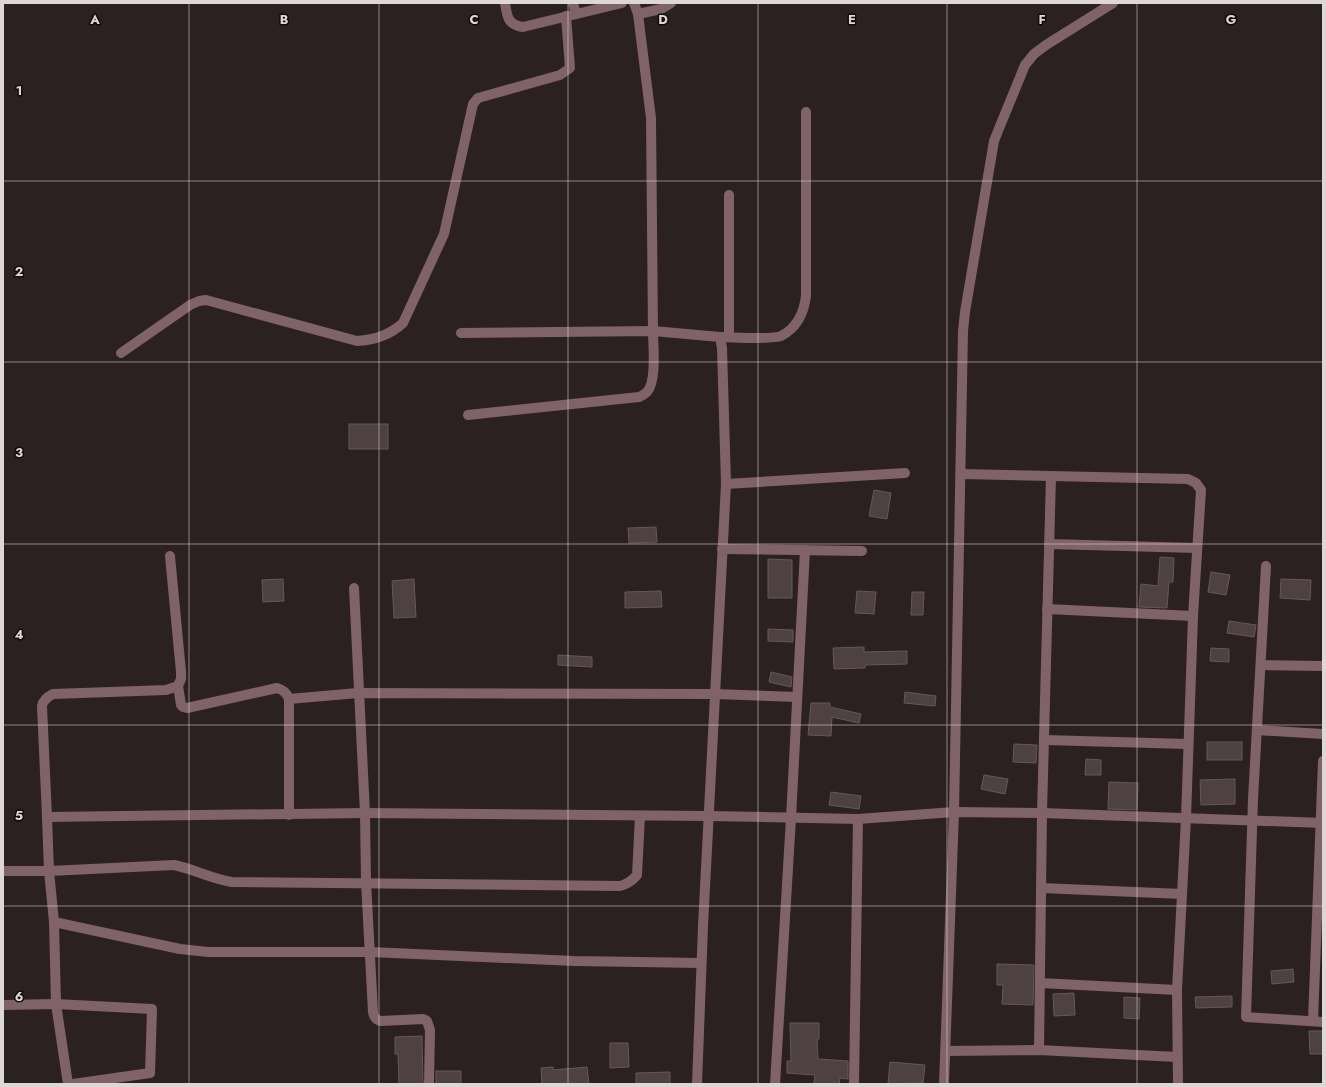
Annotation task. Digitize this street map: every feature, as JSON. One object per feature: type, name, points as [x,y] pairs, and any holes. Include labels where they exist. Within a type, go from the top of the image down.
[{"type":"street","points":[[505,3],[509,20],[515,26],[523,27],[622,3]]},
{"type":"street","points":[[121,353],[190,305],[206,300],[357,341],[370,341],[395,331],[403,323],[444,234],[473,104],[478,98],[560,75],[570,68],[571,15],[573,3]]},
{"type":"street","points":[[468,415],[639,398],[648,391],[653,374],[651,118],[638,14],[634,3]]},
{"type":"street","points":[[638,14],[661,9],[671,3]]},
{"type":"street","points":[[944,1084],[954,812],[963,331],[994,141],[1025,65],[1034,54],[1046,45],[1113,3]]},
{"type":"street","points":[[461,333],[653,331],[724,337],[769,338],[780,336],[791,329],[801,316],[805,307],[806,296],[806,112]]},
{"type":"street","points":[[697,1084],[708,816],[726,484],[722,348],[724,337],[729,194]]},
{"type":"street","points":[[726,484],[905,473]]},
{"type":"street","points":[[961,474],[1188,480],[1196,483],[1200,490],[1193,616],[1186,818],[1177,990],[1178,1084]]},
{"type":"street","points":[[1039,1050],[1042,813],[1051,476]]},
{"type":"street","points":[[1049,544],[1197,548]]},
{"type":"street","points":[[722,549],[862,551]]},
{"type":"street","points":[[775,1084],[798,697],[805,550]]},
{"type":"street","points":[[170,556],[181,672],[181,679],[178,686],[181,705],[187,708],[277,688],[282,689],[289,699],[289,815]]},
{"type":"street","points":[[1266,566],[1257,730],[1246,1017],[1318,1021],[1323,761]]},
{"type":"street","points":[[354,588],[366,882],[374,1017],[381,1021],[423,1019],[427,1021],[429,1025],[429,1084]]},
{"type":"street","points":[[1047,609],[1193,616]]},
{"type":"street","points":[[1261,665],[1323,666]]},
{"type":"street","points":[[68,1084],[56,1004],[54,922],[49,871],[43,701],[48,696],[53,694],[166,690],[178,686]]},
{"type":"street","points":[[289,699],[358,693],[715,694],[798,697]]},
{"type":"street","points":[[1257,730],[1323,734]]},
{"type":"street","points":[[1044,740],[1188,744]]},
{"type":"street","points":[[47,817],[364,814],[708,816],[858,819],[954,812],[1042,813],[1322,823]]},
{"type":"street","points":[[3,871],[49,871],[174,865],[232,882],[366,882],[620,886],[627,884],[637,875],[640,816]]},
{"type":"street","points":[[854,1084],[858,819]]},
{"type":"street","points":[[1041,888],[1182,894]]},
{"type":"street","points":[[54,922],[193,951],[208,952],[370,952],[574,962],[701,963]]},
{"type":"street","points":[[1040,982],[1177,990]]},
{"type":"street","points":[[3,1005],[56,1004],[152,1009],[150,1073],[73,1084]]},
{"type":"street","points":[[946,1051],[1039,1050],[1177,1057]]},
{"type":"building","points":[[349,424],[388,424],[388,449],[349,449]]},
{"type":"building","points":[[874,490],[891,493],[887,519],[869,516]]},
{"type":"building","points":[[656,527],[657,542],[629,543],[628,528]]},
{"type":"building","points":[[1160,557],[1174,558],[1173,582],[1169,582],[1167,608],[1139,607],[1141,584],[1158,586]]},
{"type":"building","points":[[768,559],[792,560],[792,598],[768,598]]},
{"type":"building","points":[[1211,572],[1230,575],[1226,595],[1208,592]]},
{"type":"building","points":[[283,579],[284,601],[263,602],[262,580]]},
{"type":"building","points":[[414,579],[416,617],[394,618],[392,581]]},
{"type":"building","points":[[1281,579],[1311,580],[1310,600],[1280,598]]},
{"type":"building","points":[[661,591],[662,607],[625,608],[625,592]]},
{"type":"building","points":[[857,591],[876,592],[874,614],[855,613]]},
{"type":"building","points":[[912,592],[924,592],[923,615],[911,615]]},
{"type":"building","points":[[1229,621],[1256,625],[1254,637],[1227,633]]},
{"type":"building","points":[[768,629],[793,630],[793,642],[768,641]]},
{"type":"building","points":[[864,647],[864,652],[907,651],[907,664],[865,665],[865,668],[834,669],[833,648]]},
{"type":"building","points":[[1211,648],[1229,649],[1229,662],[1210,661]]},
{"type":"building","points":[[558,655],[592,657],[592,667],[558,665]]},
{"type":"building","points":[[771,672],[792,677],[791,687],[769,682]]},
{"type":"building","points":[[905,692],[936,696],[935,706],[904,703]]},
{"type":"building","points":[[811,703],[830,703],[830,707],[861,714],[859,723],[832,717],[831,736],[808,735]]},
{"type":"building","points":[[1207,742],[1242,742],[1242,760],[1207,760]]},
{"type":"building","points":[[1014,744],[1037,745],[1036,763],[1013,762]]},
{"type":"building","points":[[1086,759],[1101,760],[1101,775],[1085,775]]},
{"type":"building","points":[[984,775],[1008,779],[1005,794],[981,789]]},
{"type":"building","points":[[1235,779],[1235,804],[1201,805],[1200,780]]},
{"type":"building","points":[[1109,782],[1138,783],[1137,810],[1108,809]]},
{"type":"building","points":[[831,792],[861,796],[859,809],[829,805]]},
{"type":"building","points":[[997,964],[1034,965],[1033,1005],[1002,1004],[1003,985],[997,985]]},
{"type":"building","points":[[1293,969],[1294,982],[1272,984],[1271,971]]},
{"type":"building","points":[[1074,993],[1075,1015],[1054,1016],[1053,994]]},
{"type":"building","points":[[1232,996],[1232,1007],[1196,1008],[1195,997]]},
{"type":"building","points":[[1124,997],[1140,998],[1139,1019],[1124,1018]]},
{"type":"building","points":[[790,1023],[819,1023],[819,1039],[817,1039],[818,1059],[848,1061],[848,1079],[840,1078],[839,1084],[814,1084],[815,1075],[787,1073],[787,1061],[791,1061]]},
{"type":"building","points":[[1309,1031],[1323,1031],[1323,1054],[1310,1054]]},
{"type":"building","points":[[422,1036],[423,1084],[399,1084],[398,1054],[395,1054],[395,1037]]},
{"type":"building","points":[[610,1043],[628,1043],[629,1067],[610,1068]]},
{"type":"building","points":[[890,1062],[925,1065],[923,1083],[888,1084]]},
{"type":"building","points":[[553,1067],[553,1070],[587,1067],[589,1084],[542,1084],[541,1068]]},
{"type":"building","points":[[436,1071],[461,1071],[461,1084],[436,1084]]},
{"type":"building","points":[[670,1072],[670,1084],[636,1084],[636,1073]]}]
